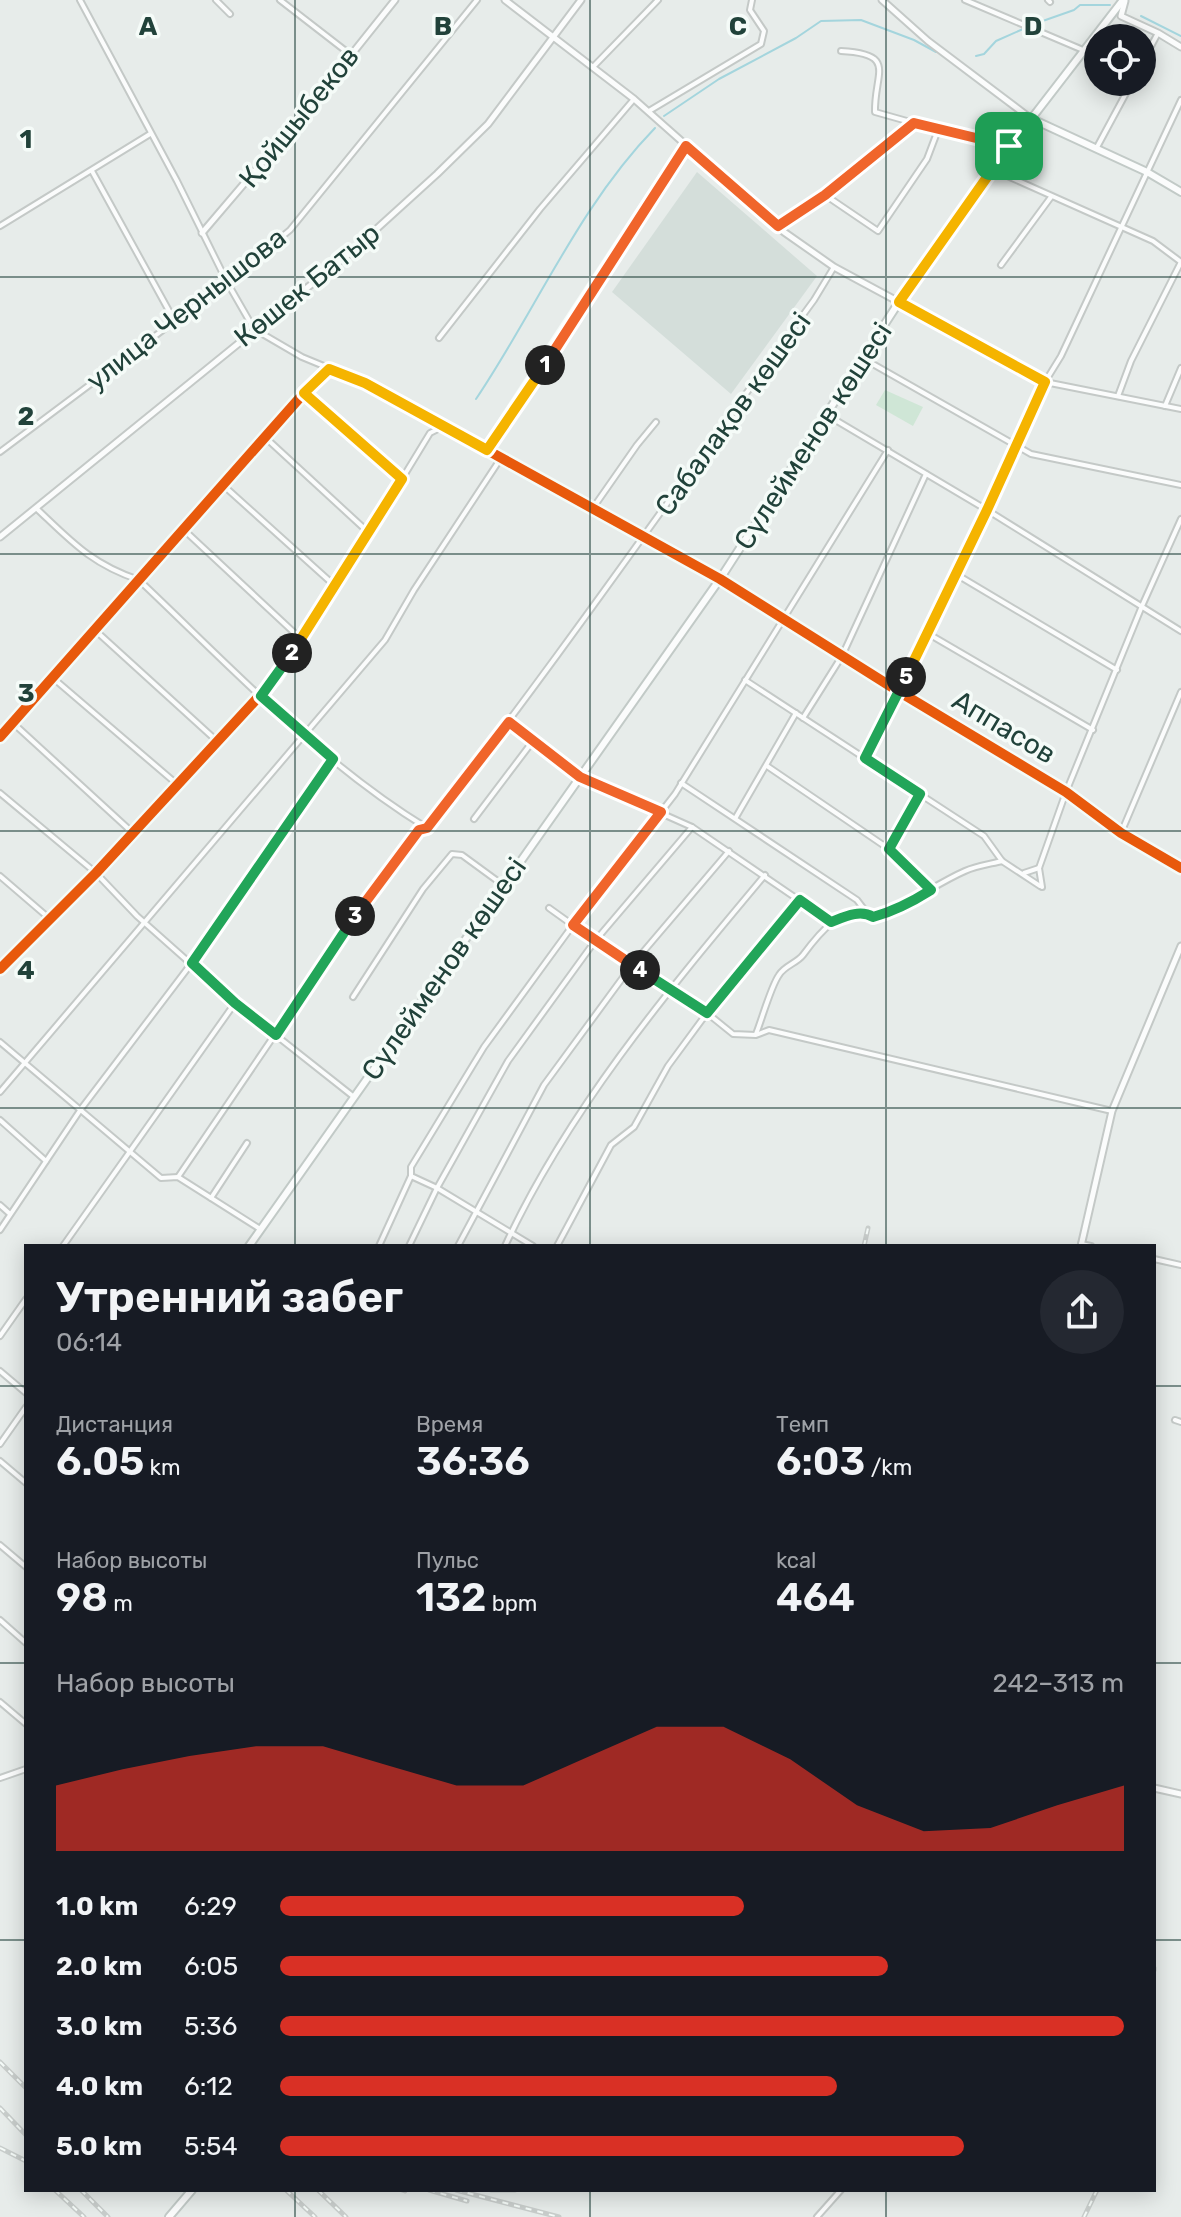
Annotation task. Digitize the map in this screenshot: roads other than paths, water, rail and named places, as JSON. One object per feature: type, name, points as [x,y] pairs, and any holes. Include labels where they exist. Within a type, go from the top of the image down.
[{"type":"main road","name":"Сүлейменов көшесі","points":[[250,1244],[720,579],[899,302],[992,169],[1124,0]]},
{"type":"main road","points":[[1030,118],[1147,172],[1181,192]]},
{"type":"main road","points":[[169,2217],[190,2192]]},
{"type":"street","points":[[80,0],[254,329],[302,357],[365,383],[720,579]]},
{"type":"street","points":[[216,0],[230,14]]},
{"type":"street","points":[[280,0],[351,55]]},
{"type":"street","name":"Қойшыбеков","points":[[202,233],[303,116],[395,0]]},
{"type":"street","name":"улица Чернышова","points":[[0,452],[227,282],[290,230],[477,0]]},
{"type":"street","points":[[505,0],[649,111],[778,226],[834,267],[1045,382],[1181,409]]},
{"type":"street","name":"Көшек Батыр","points":[[0,537],[350,253],[447,164],[488,124],[581,0]]},
{"type":"street","points":[[593,67],[658,0]]},
{"type":"street","points":[[649,111],[761,44],[764,31],[750,10],[752,0]]},
{"type":"street","points":[[882,0],[928,41],[1030,118]]},
{"type":"street","points":[[965,0],[1083,50]]},
{"type":"street","points":[[1124,0],[1121,16],[1181,47]]},
{"type":"street","points":[[1156,37],[1158,33]]},
{"type":"street","points":[[841,51],[865,53],[874,58],[880,70],[875,112],[1009,146]]},
{"type":"street","points":[[1096,149],[1124,96]]},
{"type":"street","points":[[439,338],[540,209],[634,99]]},
{"type":"street","points":[[865,758],[987,510],[1045,382],[1061,356],[1181,100]]},
{"type":"street","points":[[778,226],[825,195],[914,123]]},
{"type":"street","points":[[825,195],[878,231],[927,159],[938,130]]},
{"type":"street","points":[[0,226],[150,134]]},
{"type":"street","points":[[487,450],[686,146]]},
{"type":"street","points":[[992,169],[1153,241],[1181,262],[1131,361],[1118,396]]},
{"type":"street","points":[[92,171],[174,320]]},
{"type":"street","points":[[1001,265],[1051,197]]},
{"type":"street","name":"Сабалақов көшесі","points":[[178,1177],[367,899],[419,830],[427,828],[509,722],[814,300],[834,267]]},
{"type":"street","points":[[863,358],[1031,454],[1181,485]]},
{"type":"street","points":[[1165,406],[1181,368]]},
{"type":"street","points":[[0,737],[304,393],[329,369]]},
{"type":"street","points":[[304,393],[402,479]]},
{"type":"street","points":[[827,415],[927,473],[1181,631]]},
{"type":"street","points":[[593,508],[656,422]]},
{"type":"street","points":[[1,966],[96,873],[276,678],[430,433],[442,427]]},
{"type":"street","points":[[266,438],[368,532]]},
{"type":"street","points":[[380,1244],[411,1176],[411,1167],[484,1047],[681,783],[888,450]]},
{"type":"street","points":[[0,1092],[385,640],[414,590],[501,458]]},
{"type":"street","points":[[803,718],[842,656],[927,473]]},
{"type":"street","points":[[224,486],[334,585]]},
{"type":"street","points":[[36,508],[87,556],[111,570],[139,580],[306,736],[427,828]]},
{"type":"street","points":[[745,680],[984,836],[1002,861],[1042,887],[1039,868],[1066,792],[1181,519]]},
{"type":"street","points":[[183,529],[301,639]]},
{"type":"street","points":[[954,573],[1117,670]]},
{"type":"street","name":"Аппасов","points":[[720,579],[1066,792],[1121,833],[1181,868]]},
{"type":"street","points":[[96,631],[218,742]]},
{"type":"street","points":[[927,633],[1093,730]]},
{"type":"street","points":[[53,678],[178,785]]},
{"type":"street","points":[[1121,833],[1181,692]]},
{"type":"street","points":[[736,817],[796,713]]},
{"type":"street","points":[[509,722],[580,777],[692,827],[831,922]]},
{"type":"street","points":[[13,723],[133,833]]},
{"type":"street","points":[[474,819],[533,741]]},
{"type":"street","points":[[0,1230],[81,1109],[192,963],[333,759]]},
{"type":"street","points":[[767,766],[889,849],[931,890]]},
{"type":"street","points":[[681,783],[857,900],[873,917],[904,906],[966,870],[1002,861]]},
{"type":"street","points":[[0,793],[96,873],[146,924],[235,1003],[354,1097]]},
{"type":"street","points":[[889,849],[920,794]]},
{"type":"street","points":[[410,1244],[437,1188],[508,1061],[595,941],[692,827]]},
{"type":"street","points":[[459,1244],[544,1085],[632,965],[729,851]]},
{"type":"street","points":[[353,997],[423,889],[452,854],[462,855],[503,885]]},
{"type":"street","points":[[1024,873],[1039,868]]},
{"type":"street","points":[[506,1244],[581,1109],[670,989],[765,875]]},
{"type":"street","points":[[0,876],[50,919]]},
{"type":"street","points":[[558,1244],[611,1145],[634,1127],[668,1066],[707,1013],[800,900]]},
{"type":"street","points":[[549,908],[707,1013],[733,1034],[756,1035],[769,1030],[1112,1111]]},
{"type":"street","points":[[756,1035],[779,975],[804,955],[831,922],[867,913]]},
{"type":"street","points":[[1081,1244],[1112,1111],[1181,946]]},
{"type":"street","points":[[64,1244],[235,1003]]},
{"type":"street","points":[[0,1042],[161,1178],[178,1177],[260,1229]]},
{"type":"street","points":[[0,1120],[46,1161]]},
{"type":"street","points":[[211,1198],[247,1143]]},
{"type":"street","points":[[411,1176],[437,1188],[530,1244]]},
{"type":"street","points":[[0,1205],[10,1214]]},
{"type":"street","points":[[1156,1259],[1181,1265]]},
{"type":"street","points":[[0,1336],[24,1302]]},
{"type":"street","points":[[0,1371],[24,1391]]},
{"type":"street","points":[[0,1444],[24,1410]]},
{"type":"street","points":[[0,1461],[24,1481]]},
{"type":"street","points":[[0,1545],[24,1565]]},
{"type":"street","points":[[0,1620],[24,1641]]},
{"type":"street","points":[[0,1702],[24,1722]]},
{"type":"street","points":[[0,1778],[24,1770]]},
{"type":"street","points":[[1156,1788],[1181,1794]]},
{"type":"street","points":[[817,2217],[839,2192]]},
{"type":"waterway","points":[[1037,23],[1080,5],[1110,5]]},
{"type":"waterway","points":[[1141,16],[1181,36]]},
{"type":"waterway","points":[[664,116],[719,79],[796,38],[821,21],[861,20],[914,40],[936,52]]},
{"type":"waterway","points":[[976,56],[984,54],[996,41],[1023,29]]},
{"type":"waterway","points":[[476,399],[603,191],[655,128]]},
{"type":"railway","points":[[864,1244],[868,1228]]},
{"type":"railway","points":[[0,2062],[24,2086]]},
{"type":"railway","points":[[0,2108],[24,2133]]},
{"type":"railway","points":[[0,2148],[24,2160]]},
{"type":"railway","points":[[57,2192],[84,2217]]},
{"type":"railway","points":[[83,2192],[108,2217]]},
{"type":"railway","points":[[288,2192],[315,2217]]},
{"type":"railway","points":[[320,2192],[346,2217]]},
{"type":"railway","points":[[436,2192],[467,2201]]},
{"type":"railway","points":[[464,2192],[559,2217]]},
{"type":"railway","points":[[1084,2217],[1096,2192]]}]
